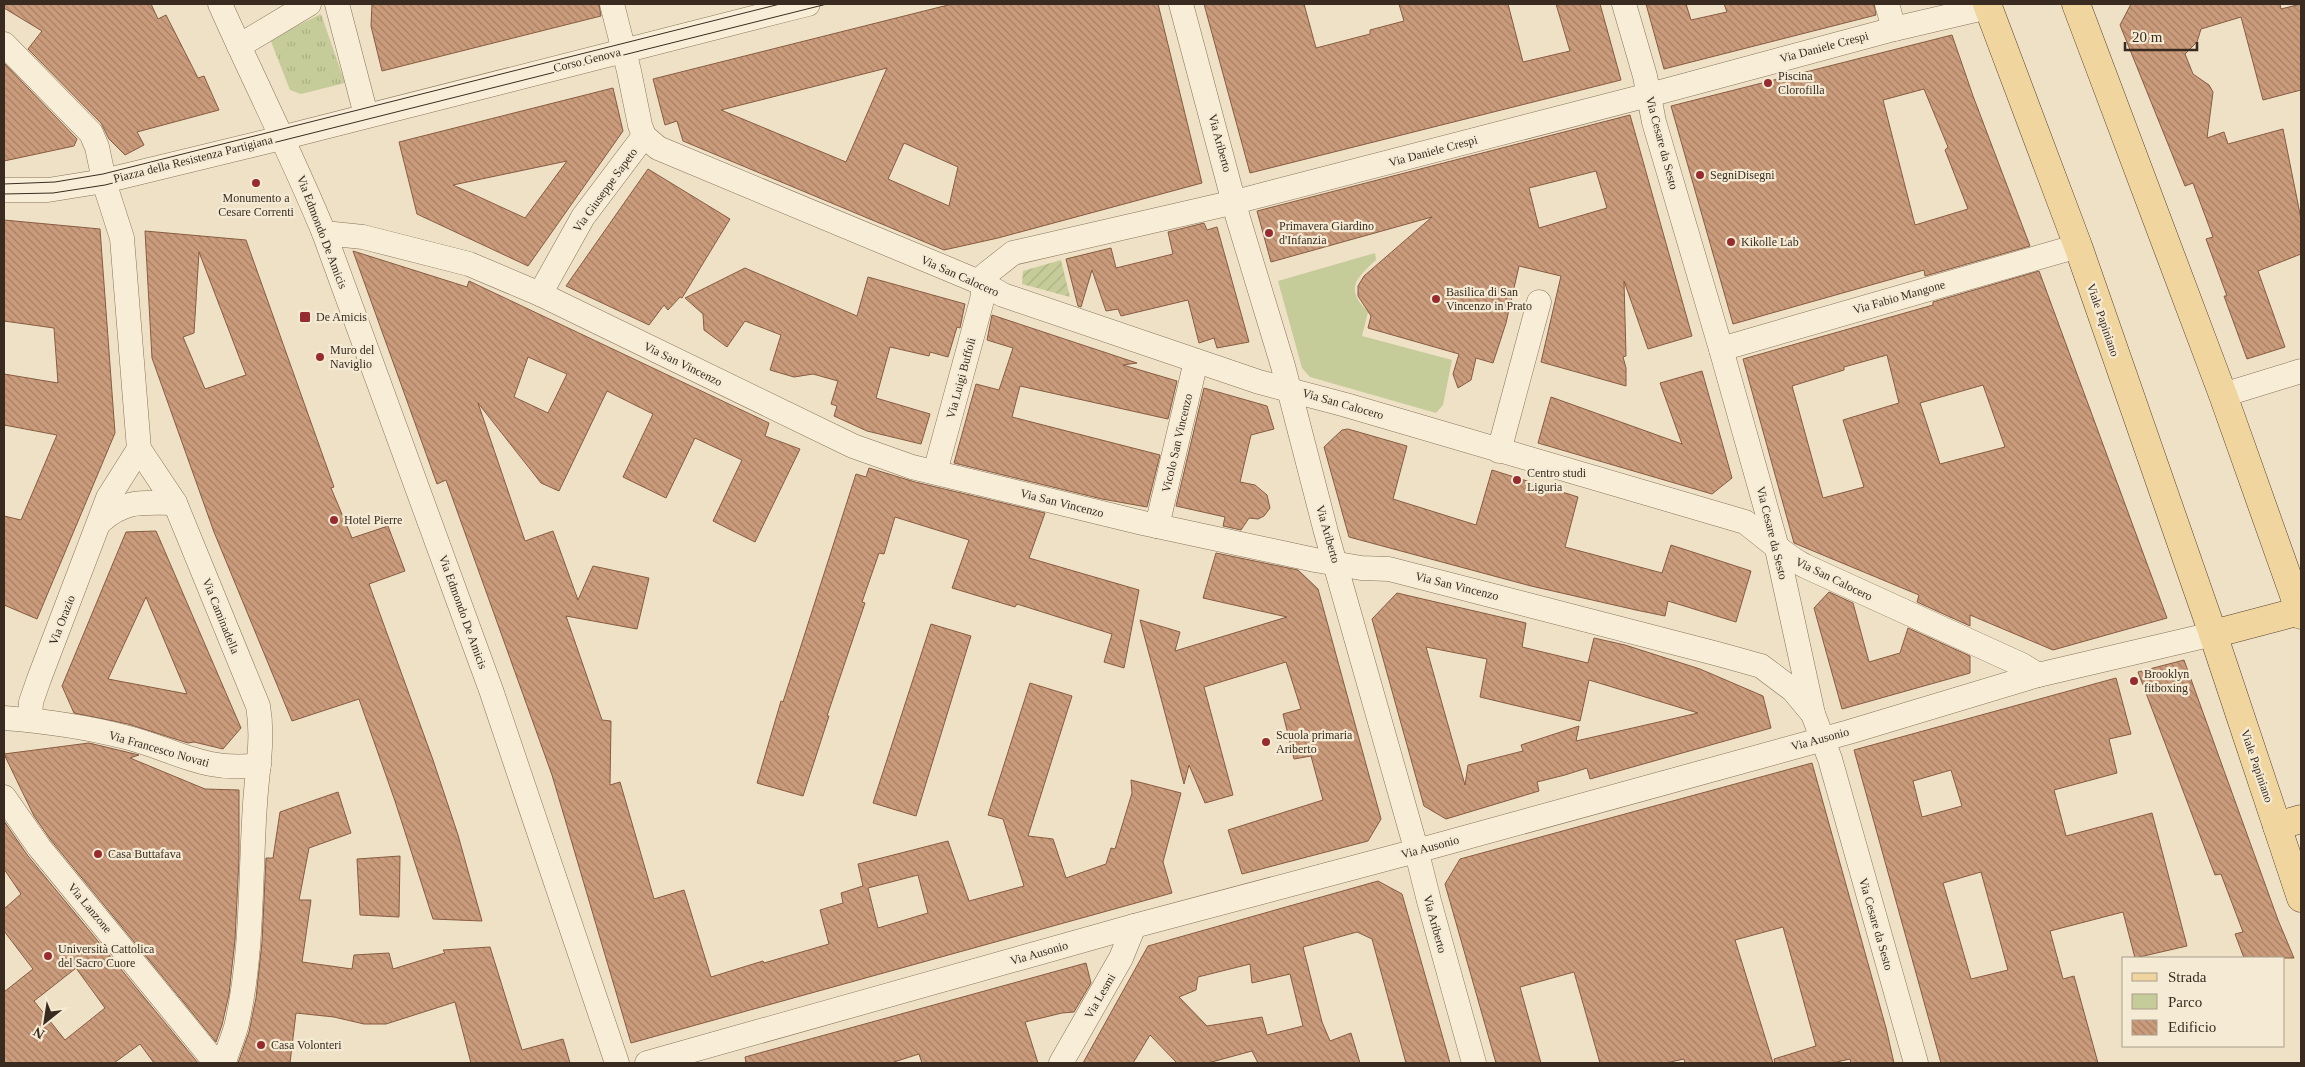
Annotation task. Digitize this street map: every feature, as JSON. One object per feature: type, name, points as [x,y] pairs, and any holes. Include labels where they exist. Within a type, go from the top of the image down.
[{"type":"main road","points":[[2076,4],[2223,395],[2301,612],[2213,634]]},
{"type":"main road","name":"Viale Papiniano","points":[[1987,6],[2078,246],[2213,634],[2289,823],[2301,898]]},
{"type":"street","points":[[220,4],[239,46],[310,4]]},
{"type":"street","points":[[337,4],[366,115]]},
{"type":"street","name":"Via Giuseppe Sapeto","points":[[540,294],[583,217],[644,136],[612,4]]},
{"type":"street","name":"Corso Genova","points":[[366,115],[808,4]]},
{"type":"street","name":"Via Ariberto","points":[[1182,4],[1235,202],[1289,389],[1474,1063]]},
{"type":"street","name":"Via Cesare da Sesto","points":[[1624,4],[1649,95],[1654,122],[1776,544],[1813,714],[1830,759],[1916,1063]]},
{"type":"street","points":[[1887,4],[1894,29]]},
{"type":"street","name":"Via Daniele Crespi","points":[[984,284],[985,275],[1013,253],[1235,202],[1987,6]]},
{"type":"street","name":"Via Caminadella","points":[[4,44],[91,133],[97,148],[104,181],[122,238],[139,449],[175,503],[258,706],[262,726],[255,802],[249,943],[236,1024],[224,1063]]},
{"type":"street","name":"Piazza della Resistenza Partigiana","points":[[239,46],[281,138],[296,165]]},
{"type":"street","name":"Piazza della Resistenza Partigiana","points":[[4,190],[48,190],[104,181],[281,138],[366,115]]},
{"type":"street","name":"Via San Calocero","points":[[644,136],[658,148],[984,284],[1003,295],[1258,382],[1289,389],[1745,522],[1776,544],[1792,560],[2038,675]]},
{"type":"street","name":"Via Edmondo De Amicis","points":[[296,165],[324,233],[491,690],[617,1063]]},
{"type":"street","name":"Via San Vincenzo","points":[[324,233],[363,237],[469,264],[540,294],[853,446],[912,467],[1157,526],[1337,564],[1389,569],[1762,666],[1793,690],[1813,714]]},
{"type":"street","name":"Via Fabio Mangone","points":[[1721,349],[2078,246]]},
{"type":"street","name":"Via Luigi Buffoli","points":[[935,472],[982,300],[984,284]]},
{"type":"street","points":[[1499,451],[1539,302]]},
{"type":"street","name":"Vicolo San Vincenzo","points":[[1157,526],[1196,361]]},
{"type":"street","points":[[2223,395],[2301,371]]},
{"type":"street","name":"Via Orazio","points":[[30,720],[31,702],[39,679],[101,521],[108,498],[139,449]]},
{"type":"street","points":[[101,521],[115,509],[127,504],[175,503]]},
{"type":"street","name":"Via Ausonio","points":[[647,1063],[1134,926],[1417,851],[1822,738],[2038,675],[2213,634]]},
{"type":"street","name":"Via Francesco Novati","points":[[4,718],[30,720],[126,737],[197,762],[233,766],[259,766]]},
{"type":"street","name":"Via Lanzone","points":[[4,797],[39,847],[216,1063]]},
{"type":"street","name":"Via Lesmi","points":[[1061,1063],[1121,958],[1134,926]]},
{"type":"green space","points":[[321,14],[345,83],[301,94],[290,90],[270,39]]},
{"type":"green space","points":[[1375,253],[1376,260],[1358,279],[1355,290],[1361,304],[1368,312],[1362,336],[1452,360],[1443,405],[1436,413],[1310,377],[1302,368],[1278,281]]},
{"type":"green space","points":[[1061,260],[1070,297],[1022,284],[1023,271]]},
{"type":"building","points":[[4,4],[151,4],[158,19],[166,15],[198,78],[204,76],[219,110],[137,132],[144,145],[125,155],[109,139],[101,123],[28,49],[42,31],[4,8]]},
{"type":"building","points":[[372,4],[599,4],[601,16],[382,71],[371,26]]},
{"type":"building","points":[[952,4],[1158,4],[1202,183],[998,238],[944,250],[683,141],[677,121],[665,125],[653,79]],"holes":[[[887,68],[846,162],[721,110]],[[904,143],[958,167],[949,206],[888,179]]]},
{"type":"building","points":[[1204,4],[1304,4],[1316,48],[1370,34],[1370,30],[1404,21],[1399,4],[1508,4],[1523,62],[1570,51],[1556,4],[1600,4],[1621,80],[1250,173]]},
{"type":"building","points":[[1646,4],[1686,4],[1691,20],[1727,12],[1724,4],[1874,4],[1876,15],[1664,69]]},
{"type":"building","points":[[2131,4],[2280,4],[2281,9],[2301,4],[2301,90],[2263,100],[2241,17],[2201,29],[2197,42],[2185,54],[2193,74],[2209,85],[2213,92],[2207,138],[2224,132],[2228,144],[2283,129],[2301,219],[2301,254],[2258,271],[2285,347],[2247,359],[2206,239],[2213,237],[2193,183],[2185,186],[2120,25]]},
{"type":"building","points":[[1952,35],[2030,246],[1925,276],[1924,270],[1733,324],[1671,106]],"holes":[[[1924,89],[1948,147],[1945,150],[1968,209],[1915,225],[1883,100]]]},
{"type":"building","points":[[4,63],[77,139],[74,146],[4,161]]},
{"type":"building","points":[[613,88],[623,131],[528,266],[417,214],[399,142]],"holes":[[[567,161],[525,218],[453,185]]]},
{"type":"building","points":[[1630,115],[1692,336],[1648,349],[1624,281],[1626,356],[1623,357],[1626,368],[1626,386],[1541,362],[1561,276],[1519,266],[1506,323],[1493,363],[1476,358],[1471,380],[1458,388],[1453,374],[1459,354],[1368,328],[1371,316],[1358,296],[1358,286],[1364,276],[1432,217],[1271,262],[1257,211]],"holes":[[[1596,171],[1607,208],[1539,228],[1529,188]]]},
{"type":"building","points":[[648,169],[730,219],[682,298],[680,297],[668,310],[664,305],[649,325],[566,286]]},
{"type":"building","points":[[4,220],[100,229],[115,433],[37,619],[4,605],[4,516],[21,520],[57,435],[4,425],[4,374],[58,383],[54,328],[4,321]]},
{"type":"building","points":[[1204,223],[1207,230],[1217,227],[1249,342],[1217,348],[1214,338],[1199,343],[1188,300],[1121,316],[1118,309],[1106,311],[1092,270],[1081,307],[1078,306],[1066,259],[1111,248],[1116,268],[1173,254],[1168,232]]},
{"type":"building","points":[[145,231],[246,240],[334,487],[331,488],[352,538],[388,526],[405,571],[369,584],[433,760],[458,835],[482,921],[433,919],[395,801],[359,699],[292,721],[214,532],[152,358]],"holes":[[[199,252],[246,375],[205,389],[183,337],[194,333]]]},
{"type":"building","points":[[353,251],[467,287],[469,281],[769,423],[765,436],[800,449],[755,542],[713,521],[742,460],[695,438],[666,498],[623,477],[653,414],[607,391],[559,491],[541,483],[478,403],[525,541],[553,531],[578,600],[593,566],[649,578],[637,629],[566,616],[602,720],[611,721],[610,785],[620,782],[654,899],[684,890],[711,977],[829,944],[820,910],[843,903],[841,893],[863,886],[858,864],[948,841],[969,901],[1024,886],[1003,819],[988,815],[1030,683],[1072,696],[1028,836],[1053,839],[1066,878],[1106,864],[1111,848],[1115,849],[1132,793],[1131,780],[1181,793],[1163,862],[1172,893],[631,1043],[552,775],[446,480],[437,484]],"holes":[[[528,357],[567,374],[548,413],[514,397]],[[918,875],[928,913],[878,928],[868,888]]]},
{"type":"building","points":[[745,268],[857,316],[868,277],[965,304],[960,328],[957,327],[948,357],[930,352],[929,356],[890,347],[876,398],[930,414],[921,444],[867,431],[834,416],[837,406],[831,404],[838,381],[813,374],[794,377],[770,370],[781,335],[745,321],[727,347],[704,330],[703,314],[685,298]]},
{"type":"building","points":[[2039,271],[2167,618],[2053,650],[1970,615],[1970,626],[1917,602],[1919,595],[1794,543],[1743,359],[1933,305],[1933,302]],"holes":[[[1887,355],[1899,403],[1843,420],[1864,487],[1823,498],[1792,386],[1844,370],[1844,367]],[[1983,385],[2005,447],[1940,464],[1920,403]]]},
{"type":"building","points":[[992,315],[1137,363],[1123,365],[1177,381],[1168,419],[1020,386],[1012,417],[1160,455],[1147,507],[1102,499],[954,463],[976,384],[999,390],[1013,348],[987,340]]},
{"type":"building","points":[[1702,371],[1732,478],[1712,494],[1538,443],[1551,397],[1682,444],[1660,383]]},
{"type":"building","points":[[1204,388],[1267,406],[1274,429],[1251,435],[1240,482],[1255,485],[1267,495],[1270,508],[1264,516],[1258,519],[1249,518],[1241,530],[1223,526],[1225,517],[1176,506]]},
{"type":"building","points":[[1348,429],[1407,446],[1393,499],[1476,525],[1492,470],[1578,497],[1565,547],[1662,573],[1671,545],[1751,571],[1736,622],[1668,601],[1665,616],[1636,610],[1531,586],[1349,537],[1324,447],[1342,430]]},
{"type":"building","points":[[869,468],[915,482],[1045,513],[1029,558],[1139,590],[1124,668],[1104,662],[1112,634],[1017,604],[1015,607],[952,588],[969,540],[895,517],[884,554],[879,553],[862,602],[865,603],[827,716],[829,716],[803,796],[757,783],[781,701],[783,702],[856,474],[866,477]]},
{"type":"building","points":[[156,531],[241,728],[223,749],[194,742],[188,743],[128,724],[74,713],[62,686],[126,532]],"holes":[[[146,597],[187,694],[108,679]]]},
{"type":"building","name":"Scuola primaria Ariberto","points":[[1216,553],[1298,570],[1318,589],[1381,819],[1368,841],[1242,874],[1228,830],[1323,800],[1311,756],[1294,759],[1283,714],[1301,709],[1286,662],[1204,687],[1233,795],[1205,803],[1189,765],[1184,784],[1140,620],[1180,632],[1175,651],[1287,617],[1203,598]]},
{"type":"building","points":[[1829,592],[1853,603],[1869,662],[1900,653],[1908,628],[1970,656],[1970,673],[1842,709],[1814,608]]},
{"type":"building","points":[[1397,593],[1526,623],[1522,647],[1588,663],[1594,638],[1625,645],[1700,669],[1763,696],[1771,728],[1590,779],[1587,768],[1537,782],[1539,791],[1446,819],[1424,806],[1372,619]],"holes":[[[1426,647],[1487,659],[1480,697],[1580,721],[1589,680],[1698,713],[1576,741],[1579,726],[1521,745],[1523,751],[1468,765],[1465,785]]]},
{"type":"building","points":[[931,624],[971,636],[916,816],[873,803]]},
{"type":"building","points":[[2184,660],[2278,920],[2294,958],[2244,957],[2235,934],[2243,932],[2221,874],[2215,875],[2138,672]]},
{"type":"building","points":[[2116,678],[2131,734],[2109,739],[2117,773],[2054,790],[2066,836],[2152,813],[2187,946],[2135,957],[2123,912],[2050,931],[2063,979],[2074,976],[2098,1063],[1941,1063],[1854,750]],"holes":[[[1951,770],[1962,806],[1922,817],[1913,781]],[[1981,872],[2008,970],[1971,979],[1943,883]]]},
{"type":"building","points":[[89,743],[139,755],[130,758],[205,789],[239,790],[239,858],[235,940],[229,994],[216,1042],[50,839],[34,816],[4,754]]},
{"type":"building","points":[[1812,763],[1886,1028],[1894,1063],[1851,1063],[1850,1059],[1832,1063],[1775,1063],[1774,1059],[1816,1046],[1783,927],[1735,940],[1773,1063],[1685,1063],[1684,1059],[1666,1063],[1600,1063],[1574,972],[1520,987],[1541,1063],[1496,1063],[1445,884],[1460,859]]},
{"type":"building","points":[[338,792],[351,833],[309,848],[299,900],[311,900],[302,962],[352,969],[354,955],[389,953],[393,969],[445,953],[443,950],[490,947],[522,1050],[563,1039],[570,1063],[471,1063],[455,1002],[386,1024],[364,1024],[334,1017],[296,1013],[290,1063],[238,1063],[249,1032],[256,998],[262,942],[266,858],[273,858],[280,812]]},
{"type":"building","points":[[4,821],[28,856],[198,1063],[154,1063],[140,1044],[114,1063],[4,1063],[4,992],[33,969],[4,931],[4,909],[21,894],[4,869]],"holes":[[[76,968],[105,1008],[65,1040],[34,1001]]]},
{"type":"building","points":[[400,856],[399,917],[360,915],[357,859]]},
{"type":"building","points":[[1378,881],[1402,894],[1450,1063],[1406,1063],[1372,939],[1357,932],[1303,947],[1322,1022],[1330,1041],[1351,1033],[1360,1063],[1258,1063],[1252,1051],[1208,1063],[1177,1063],[1150,1035],[1133,1063],[1083,1063],[1148,946]],"holes":[[[1250,964],[1252,983],[1290,974],[1303,1026],[1267,1035],[1262,1017],[1207,1026],[1179,997],[1196,990],[1198,977]]]},
{"type":"building","points":[[1086,963],[1091,983],[1074,1012],[1025,1022],[1038,1063],[922,1063],[919,1054],[891,1063],[746,1063],[745,1057]]},
{"type":"tram line","points":[[4,184],[55,182],[103,174],[780,4]]},
{"type":"tram line","points":[[4,194],[53,193],[105,185],[827,4]]},
{"type":"place","name":"Piscina Clorofilla","points":[[1768,83]]},
{"type":"place","name":"SegniDisegni","points":[[1700,175]]},
{"type":"place","name":"Monumento a Cesare Correnti","points":[[256,183]]},
{"type":"place","name":"Primavera Giardino d'Infanzia","points":[[1269,233]]},
{"type":"place","name":"Kikolle Lab","points":[[1731,242]]},
{"type":"place","name":"Basilica di San Vincenzo in Prato","points":[[1436,299]]},
{"type":"place","name":"De Amicis","points":[[305,317]]},
{"type":"place","name":"Muro del Naviglio","points":[[320,357]]},
{"type":"place","name":"Centro studi Liguria","points":[[1517,480]]},
{"type":"place","name":"Hotel Pierre","points":[[334,520]]},
{"type":"place","name":"Brooklyn fitboxing","points":[[2134,681]]},
{"type":"place","name":"Scuola primaria Ariberto","points":[[1266,742]]},
{"type":"place","name":"Casa Buttafava","points":[[98,854]]},
{"type":"place","name":"Università Cattolica del Sacro Cuore","points":[[48,956]]},
{"type":"place","name":"Casa Volonteri","points":[[261,1045]]}]
